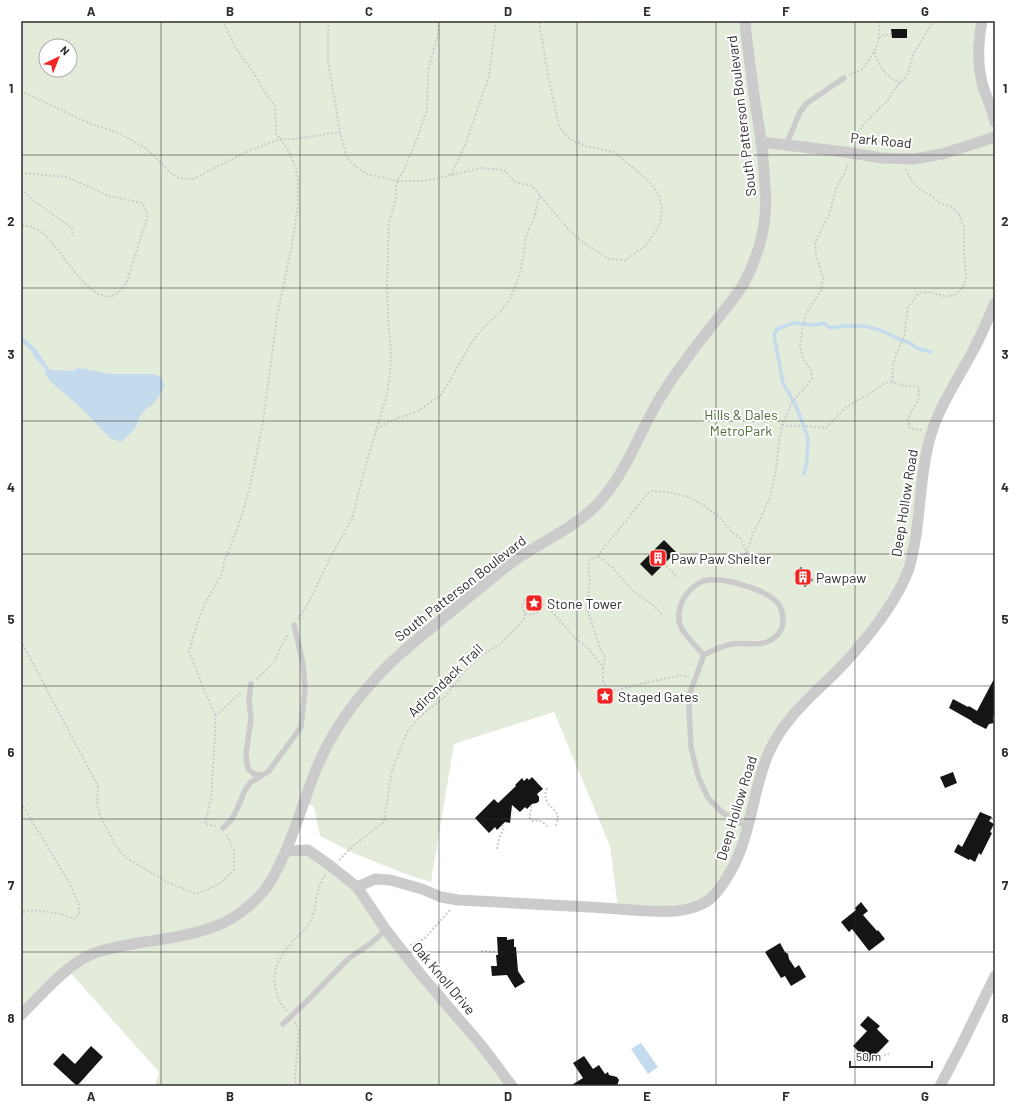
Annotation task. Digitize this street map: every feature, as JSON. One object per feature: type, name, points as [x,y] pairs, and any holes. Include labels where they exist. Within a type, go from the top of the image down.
[{"type":"street","name":"South Patterson Boulevard","points":[[21,1015],[67,969],[79,960],[111,947],[207,930],[222,924],[237,915],[252,903],[267,887],[286,851],[303,801],[332,737],[367,688],[387,667],[415,642],[510,563],[576,522],[591,510],[607,493],[626,463],[660,397],[678,370],[732,302],[744,283],[762,239],[766,206],[764,164],[745,21]]},
{"type":"street","points":[[982,21],[978,46],[979,66],[983,85],[995,122]]},
{"type":"street","name":"Park Road","points":[[761,142],[882,158],[914,159],[942,154],[995,137]]},
{"type":"street","name":"Deep Hollow Road","points":[[356,887],[375,879],[390,880],[422,889],[441,897],[458,900],[674,912],[688,910],[703,904],[716,894],[733,869],[738,857],[748,827],[762,769],[780,732],[804,702],[838,670],[876,625],[888,609],[908,571],[916,537],[924,462],[933,430],[952,388],[978,342],[995,303]]},
{"type":"street","name":"Oak Knoll Drive","points":[[286,851],[308,850],[356,887],[386,930],[482,1046],[512,1086]]},
{"type":"street","points":[[940,1086],[995,976]]},
{"type":"lane","points":[[786,145],[794,123],[807,103],[844,78]]},
{"type":"lane","points":[[704,655],[682,629],[679,618],[679,610],[684,599],[692,588],[700,582],[713,579],[736,583],[763,592],[777,602],[783,613],[784,624],[780,633],[771,641],[761,644],[734,644],[721,647],[704,655],[690,693],[689,709],[691,747],[698,776],[708,798],[723,813],[748,827]]},
{"type":"lane","points":[[223,828],[232,819],[244,790],[251,782],[269,771],[301,726],[305,689],[303,663],[294,625]]},
{"type":"lane","points":[[251,684],[249,700],[251,719],[246,753],[247,763],[248,769],[254,774],[262,775]]},
{"type":"lane","points":[[283,1024],[348,959],[371,943],[386,930]]},
{"type":"path","points":[[21,641],[98,786],[97,804],[100,815],[115,845],[125,857],[169,883],[197,894],[221,883],[234,870],[234,851],[223,828],[205,824],[211,799],[215,715],[189,651],[206,601],[221,576],[250,487],[263,422],[277,316],[291,250],[298,206],[298,181],[296,168],[288,150],[276,133],[275,105],[268,97],[254,72],[234,47],[223,21]]},
{"type":"path","points":[[330,21],[328,28],[328,62],[340,132],[347,158],[355,166],[367,174],[397,181],[425,181],[481,168],[504,170],[516,182],[532,186],[569,230],[582,242],[609,259],[626,260],[645,246],[660,225],[662,208],[659,195],[649,181],[614,152],[586,146],[569,139],[559,126],[539,21]]},
{"type":"path","points":[[215,715],[274,662],[282,645],[309,602],[330,558],[352,519],[387,394],[391,351],[387,283],[390,222],[395,203],[397,181],[403,172],[427,110],[428,70],[439,32],[438,21]]},
{"type":"path","points":[[451,175],[465,145],[489,76],[496,21]]},
{"type":"path","points":[[844,78],[863,69],[874,52],[879,38],[880,21]]},
{"type":"path","points":[[737,563],[742,555],[747,553],[752,536],[770,498],[776,469],[782,425],[791,404],[812,379],[812,372],[803,358],[800,345],[805,315],[821,291],[823,279],[816,255],[815,244],[830,215],[837,186],[845,172],[853,139],[865,123],[888,100],[896,87],[906,76],[914,53],[932,24],[932,21]]},
{"type":"path","points":[[879,38],[884,35],[891,34]]},
{"type":"path","points":[[874,52],[877,62],[889,77],[901,83]]},
{"type":"path","points":[[21,91],[84,121],[120,134],[146,148],[172,174],[180,178],[193,179],[250,150],[280,139],[295,140],[340,132]]},
{"type":"path","points":[[892,382],[893,365],[896,354],[904,338],[908,307],[919,293],[930,292],[946,297],[956,294],[963,287],[966,279],[964,228],[959,214],[952,207],[940,203],[919,189],[912,181],[899,159]]},
{"type":"path","points":[[21,173],[67,178],[109,196],[142,203],[148,215],[127,281],[120,292],[108,298],[100,296],[90,290],[42,232],[30,226],[21,226]]},
{"type":"path","points":[[21,189],[34,201],[72,228],[73,236]]},
{"type":"path","points":[[376,430],[388,422],[418,411],[440,396],[477,335],[499,314],[510,299],[521,269],[526,236],[534,218],[540,195]]},
{"type":"path","points":[[782,425],[826,428],[844,409],[885,384],[892,382],[919,388],[917,404],[912,410],[908,420],[910,429],[933,430]]},
{"type":"path","points":[[695,678],[682,675],[619,690],[608,689],[603,682],[605,657],[600,648],[587,608],[590,580],[588,569],[590,559],[598,556],[610,539],[650,491],[667,492],[689,497],[706,507],[720,518],[731,531],[741,539],[747,553],[752,557],[752,566]]},
{"type":"path","points":[[598,556],[612,567],[632,590],[653,605],[662,615]]},
{"type":"path","points":[[666,566],[678,578]]},
{"type":"path","name":"Adirondack Trail","points":[[296,1086],[295,1078],[299,1030],[292,1015],[282,1006],[276,991],[274,980],[278,962],[292,943],[309,925],[316,896],[322,880],[332,867],[354,845],[384,822],[392,770],[408,730],[424,713],[445,697],[464,672],[481,655],[499,645],[524,620],[522,608],[523,602],[529,596],[534,596],[540,603],[549,608],[576,638],[588,648],[603,668]]},
{"type":"path","points":[[524,613],[531,615],[536,613],[541,607],[540,603]]},
{"type":"path","points":[[547,788],[545,794],[547,801],[558,817],[556,826]]},
{"type":"path","points":[[21,803],[69,882],[78,905],[79,914],[74,919],[61,914],[34,910],[21,912]]},
{"type":"path","points":[[530,806],[531,812],[529,819],[533,821],[538,820],[549,828]]},
{"type":"path","points":[[497,849],[499,838],[504,828],[502,825]]},
{"type":"path","points":[[402,950],[424,939],[458,900]]},
{"type":"path","points":[[481,951],[498,952]]},
{"type":"path","points":[[877,1053],[880,1056],[889,1054]]},
{"type":"green space","name":"Hills & Dales MetroPark","points":[[21,21],[982,21],[978,46],[995,122],[995,303],[939,414],[914,550],[887,609],[780,732],[739,857],[703,904],[618,909],[610,846],[554,712],[454,744],[431,882],[411,876],[353,853],[320,836],[314,807],[304,801],[286,851],[308,850],[357,887],[512,1086],[155,1086],[159,1072],[67,969],[21,1015]]},
{"type":"water","points":[[21,336],[36,349],[50,370],[73,371],[78,368],[108,374],[154,374],[161,377],[165,385],[153,404],[140,416],[135,428],[121,442],[110,438],[80,407],[50,381],[46,375],[45,369],[30,349],[21,342]]},
{"type":"water","points":[[641,1043],[658,1067],[648,1074],[631,1049]]},
{"type":"building","points":[[891,29],[907,29],[907,38],[892,38]]},
{"type":"building","name":"Paw Paw Shelter","points":[[664,540],[676,552],[652,576],[640,564]]},
{"type":"building","name":"Pawpaw","points":[[801,567],[813,580],[805,587],[794,574]]},
{"type":"building","points":[[995,677],[994,723],[989,724],[986,729],[949,708],[953,699],[977,711]]},
{"type":"building","points":[[953,772],[957,783],[945,788],[940,777]]},
{"type":"building","points":[[532,777],[543,789],[537,794],[539,801],[532,804],[527,809],[525,807],[520,812],[512,805],[510,823],[505,822],[497,830],[495,827],[489,833],[475,818],[494,799],[498,803],[516,786],[515,785],[522,778],[524,781],[527,778],[529,780]]},
{"type":"building","points":[[980,812],[992,817],[989,821],[994,824],[990,832],[992,833],[981,855],[979,853],[975,862],[954,852],[958,844],[962,847]]},
{"type":"building","points":[[861,902],[868,911],[863,915],[885,939],[869,951],[852,929],[849,932],[841,922],[856,910],[855,908]]},
{"type":"building","points":[[497,937],[507,937],[507,940],[514,939],[518,971],[525,982],[515,988],[507,975],[492,976],[491,966],[497,966]]},
{"type":"building","points":[[780,943],[785,952],[788,954],[789,959],[795,968],[799,965],[806,977],[791,986],[785,976],[781,978],[765,952]]},
{"type":"building","points":[[868,1016],[880,1026],[877,1029],[889,1041],[869,1062],[853,1046],[867,1031],[860,1025]]},
{"type":"building","points":[[91,1046],[103,1057],[77,1086],[53,1064],[63,1053],[75,1064]]},
{"type":"building","points":[[584,1056],[593,1069],[599,1065],[605,1074],[608,1072],[609,1075],[617,1077],[619,1080],[617,1086],[570,1086],[583,1078],[573,1063]]},
{"type":"waterway","points":[[804,474],[807,461],[808,438],[795,404],[783,383],[774,335],[777,329],[793,323],[815,325],[823,323],[831,328],[844,326],[864,326],[880,330],[910,343],[919,349],[931,352]]},
{"type":"place","name":"Paw Paw Shelter","points":[[658,558]]},
{"type":"place","name":"Pawpaw","points":[[803,577]]},
{"type":"place","name":"Stone Tower","points":[[534,603]]},
{"type":"place","name":"Staged Gates","points":[[605,696]]}]
